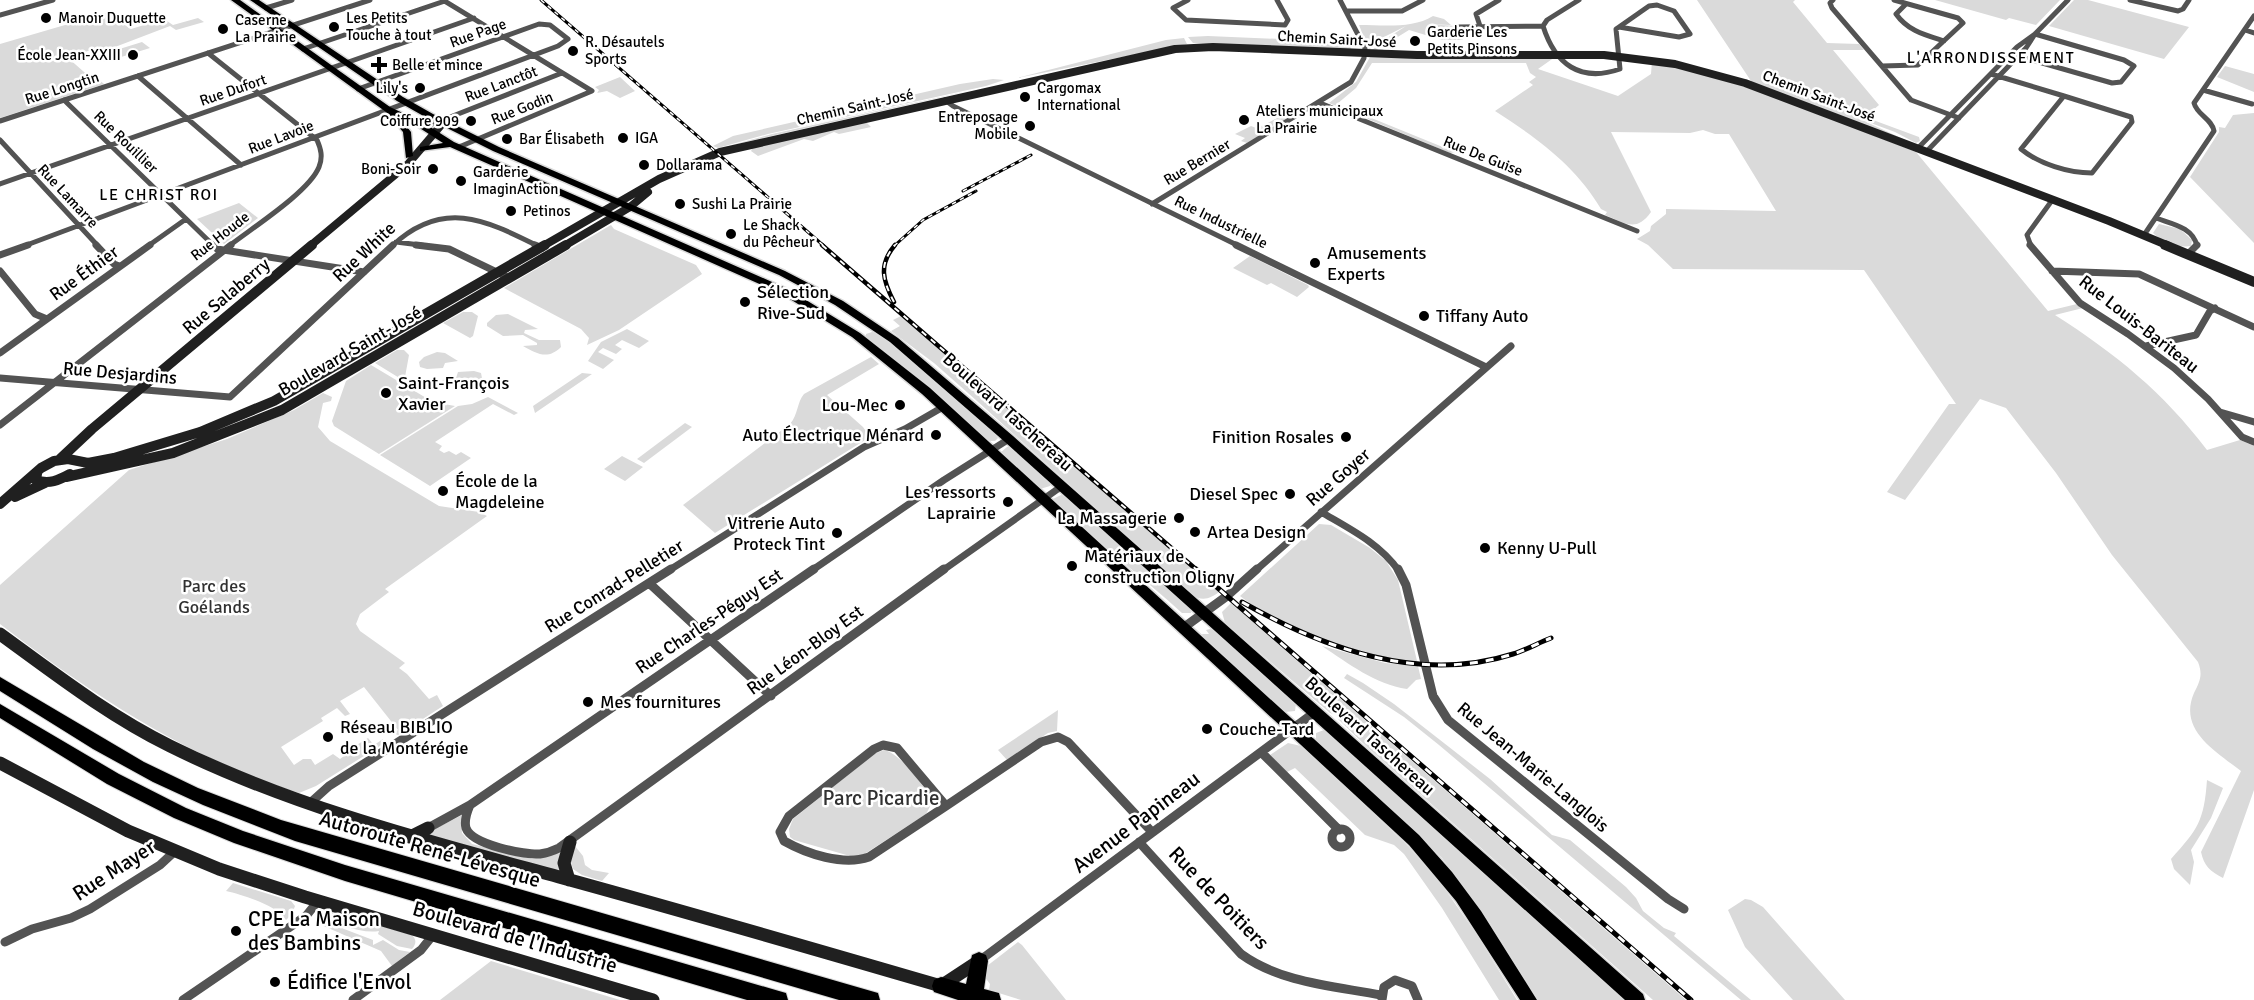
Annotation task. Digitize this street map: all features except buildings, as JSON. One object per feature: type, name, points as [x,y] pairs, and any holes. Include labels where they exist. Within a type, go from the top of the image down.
[{"type":"highway","name":"Autoroute René-Lévesque","points":[[0,683],[158,777],[228,808],[295,833],[871,1000]]},
{"type":"highway","points":[[0,710],[113,779],[180,813],[240,838],[345,873],[779,1000]]},
{"type":"highway","points":[[979,961],[974,980],[983,997]]},
{"type":"highway","points":[[941,986],[983,997]]},
{"type":"main road","points":[[235,0],[387,109],[455,146],[776,287],[856,335],[900,368],[1401,827],[1436,864],[1480,922],[1528,1000]]},
{"type":"main road","name":"Boulevard Taschereau","points":[[254,0],[405,102],[475,140],[791,278],[873,325],[924,364],[1009,439],[1637,1000]]},
{"type":"main road","points":[[387,109],[407,132],[409,156]]},
{"type":"main road","points":[[423,149],[455,146]]},
{"type":"main road","points":[[691,248],[705,239]]},
{"type":"main road","points":[[776,287],[791,278]]},
{"type":"main road","points":[[856,335],[873,325]]},
{"type":"street","points":[[0,15],[53,0]]},
{"type":"street","points":[[266,8],[292,0]]},
{"type":"street","name":"Rue Longtin","points":[[0,121],[370,0]]},
{"type":"street","points":[[1188,0],[1173,8],[1186,21],[1276,26],[1287,24],[1288,21],[1277,0]]},
{"type":"street","points":[[1340,0],[1365,48],[1364,54]]},
{"type":"street","points":[[1347,11],[1402,11],[1423,0]]},
{"type":"street","points":[[1480,26],[1476,14],[1499,0]]},
{"type":"street","points":[[1543,26],[1547,20],[1579,0]]},
{"type":"street","points":[[1833,0],[1830,3],[1832,8],[1911,100],[1959,118]]},
{"type":"street","points":[[1882,66],[1916,66],[1962,24],[1961,21],[1894,0]]},
{"type":"street","points":[[1923,150],[1959,118],[2019,56],[2035,34],[2068,0]]},
{"type":"street","points":[[2130,0],[2175,11],[2182,10],[2189,0]]},
{"type":"street","points":[[303,49],[444,1],[562,73]]},
{"type":"street","points":[[1543,26],[1557,54],[1566,65],[1601,73],[1620,69],[1616,31],[1619,27],[1650,5],[1663,4],[1673,8],[1690,34],[1679,37],[1619,27]]},
{"type":"street","points":[[1906,4],[1896,14],[1907,27],[1913,32],[1944,41]]},
{"type":"street","points":[[2144,235],[2214,131],[2214,125],[2194,106],[2254,16]]},
{"type":"street","name":"Rue Dufort","points":[[0,184],[474,18]]},
{"type":"street","name":"Rue Page","points":[[358,89],[545,23],[568,40]]},
{"type":"street","points":[[1458,27],[1543,26]]},
{"type":"street","points":[[2245,30],[2254,33]]},
{"type":"street","points":[[1923,150],[1950,116],[1991,74],[2011,54],[2029,36],[2035,34],[2124,60],[2134,66],[2121,82],[2115,83],[2011,54]]},
{"type":"street","name":"Rue Lavoie","points":[[0,255],[568,40]]},
{"type":"street","name":"Chemin Saint-José","points":[[625,205],[681,168],[717,153],[1176,49],[1213,47],[1364,54],[1619,56],[1663,62],[1717,74],[2053,199],[2189,253],[2254,282]]},
{"type":"street","points":[[208,53],[314,137]]},
{"type":"street","name":"Rue Bernier","points":[[1152,204],[1351,82],[1364,54]]},
{"type":"street","name":"Rue Godin","points":[[455,146],[475,140],[592,91],[562,73]]},
{"type":"street","name":"Rue Lanctôt","points":[[431,131],[443,121],[562,73]]},
{"type":"street","points":[[1991,74],[2124,114],[2132,120],[2092,173],[2077,172],[2028,154],[2021,149],[2064,96]]},
{"type":"street","points":[[138,76],[241,165]]},
{"type":"street","points":[[2203,90],[2252,104]]},
{"type":"street","name":"Rue Rouillier","points":[[64,100],[215,248],[364,272]]},
{"type":"street","name":"Rue Industrielle","points":[[945,100],[1486,367]]},
{"type":"street","name":"Rue De Guise","points":[[1320,103],[1637,231]]},
{"type":"street","name":"Rue Salaberry","points":[[380,187],[443,121]]},
{"type":"street","name":"Rue Salaberry","points":[[37,474],[46,465],[60,459],[92,429],[380,187],[423,149],[431,131]]},
{"type":"street","name":"Rue Houde","points":[[0,425],[292,197],[310,180],[322,159],[321,146],[314,137]]},
{"type":"street","name":"Rue Lamarre","points":[[0,140],[114,264],[119,266]]},
{"type":"street","name":"Rue Louis-Bariteau","points":[[2053,199],[2027,235],[2030,245],[2080,303],[2146,346],[2184,377],[2242,437],[2254,442]]},
{"type":"street","name":"Boulevard Saint-José","points":[[45,483],[163,455],[244,427],[300,400],[509,278],[625,205]]},
{"type":"street","name":"Boulevard Saint-José","points":[[60,459],[98,462],[136,453],[190,436],[247,413],[300,387],[542,248],[610,214]]},
{"type":"street","name":"Rue White","points":[[236,393],[396,242],[410,230],[428,220],[460,215],[476,218],[542,248]]},
{"type":"street","name":"Rue Éthier","points":[[0,353],[186,219]]},
{"type":"street","points":[[2156,219],[2185,230],[2194,237],[2198,246],[2189,253]]},
{"type":"street","points":[[396,242],[449,249],[509,278]]},
{"type":"street","points":[[0,271],[35,314],[47,319]]},
{"type":"street","points":[[2052,271],[2139,274],[2254,327]]},
{"type":"street","points":[[2146,346],[2196,335],[2210,311],[2215,308]]},
{"type":"street","name":"Rue Goyer","points":[[1183,628],[1204,614],[1511,346]]},
{"type":"street","name":"Rue Desjardins","points":[[0,378],[228,397],[236,393]]},
{"type":"street","name":"Rue Conrad-Pelletier","points":[[309,804],[329,786],[872,442],[905,429],[943,407]]},
{"type":"street","name":"Rue Louis-Bariteau","points":[[2220,412],[2254,422]]},
{"type":"street","name":"Rue Salaberry","points":[[66,477],[74,470],[81,446],[92,429]]},
{"type":"street","name":"Rue Charles-Péguy Est","points":[[428,828],[470,805],[1009,439]]},
{"type":"street","points":[[37,474],[38,481],[45,483]]},
{"type":"street","points":[[0,506],[37,474]]},
{"type":"street","points":[[0,506],[45,483]]},
{"type":"street","name":"Rue Léon-Bloy Est","points":[[470,805],[466,827],[470,835],[478,841],[538,854],[570,843],[1042,498],[1062,486]]},
{"type":"street","name":"Rue Jean-Marie-Langlois","points":[[1322,512],[1384,551],[1399,569],[1406,585],[1433,696],[1448,720],[1650,885],[1684,909]]},
{"type":"street","points":[[649,583],[771,696]]},
{"type":"street","points":[[0,634],[78,691],[148,735],[234,775],[309,804],[410,837],[941,986],[979,961]]},
{"type":"street","name":"Avenue Papineau","points":[[979,961],[1315,712]]},
{"type":"street","points":[[946,806],[897,748],[883,745],[874,749],[789,816],[780,832],[784,841],[791,845],[846,860],[858,861],[869,857],[946,806],[1041,742],[1058,738],[1068,742],[1152,832]]},
{"type":"street","points":[[1261,752],[1334,822],[1339,830]]},
{"type":"street","name":"Boulevard de l'Industrie","points":[[0,763],[96,816],[174,852],[235,875],[653,1000]]},
{"type":"street","points":[[410,837],[428,828]]},
{"type":"street","name":"Rue de Poitiers","points":[[1139,842],[1241,954],[1254,964],[1282,975],[1382,997],[1385,985],[1390,981],[1401,980],[1412,987],[1418,1000]]},
{"type":"street","points":[[569,880],[564,863],[570,843]]},
{"type":"street","name":"Rue Mayer","points":[[5,942],[32,929],[71,918],[90,909],[160,865],[174,852]]},
{"type":"street","points":[[183,1000],[306,916],[318,901]]},
{"type":"street","points":[[353,1000],[421,950],[433,935]]},
{"type":"green space","points":[[1697,0],[1795,0],[1793,2],[1827,43],[1859,44],[1864,50],[1833,50],[1879,105],[1865,117],[1919,137],[1920,141],[1916,143],[1895,132],[1860,119],[1912,143],[1745,81],[1751,81]]},
{"type":"green space","points":[[1935,0],[2060,0],[2036,25],[2009,18],[2006,20]]},
{"type":"green space","points":[[2074,0],[2088,0],[2189,27],[2164,59],[2049,26]]},
{"type":"green space","points":[[106,13],[131,29],[164,19],[173,25],[198,18],[204,22],[176,30],[170,26],[115,47],[95,49],[67,57],[92,79],[97,78],[104,84],[0,118],[0,44]]},
{"type":"green space","points":[[1433,16],[1444,19],[1451,25],[1426,24],[1456,26],[1463,40],[1442,40],[1409,30],[1375,51],[1371,51],[1406,26],[1382,38],[1369,50],[1359,25],[1407,25]]},
{"type":"green space","points":[[1188,37],[1350,42],[1351,50],[1193,43]]},
{"type":"green space","points":[[1184,38],[1187,44],[1017,78],[1166,40]]},
{"type":"green space","points":[[142,42],[150,48],[105,62],[97,56]]},
{"type":"green space","points":[[1370,57],[1555,57],[1538,69],[1618,96],[1651,74],[1652,61],[1743,84],[1916,152],[2048,311],[2077,304],[2083,308],[2055,315],[2098,344],[2137,375],[2173,410],[2207,450],[2240,440],[2254,446],[2254,790],[2223,878],[2208,868],[2201,852],[2241,771],[2210,747],[2195,729],[2190,706],[2200,678],[2198,662],[2112,555],[2056,473],[2006,408],[1980,399],[1905,500],[1887,492],[1949,404],[1956,404],[1864,270],[1673,269],[1648,245],[1637,239],[1650,231],[1651,226],[1666,214],[1666,209],[1776,211],[1729,134],[1715,134],[1703,130],[1690,133],[1611,132],[1651,212],[1640,222],[1624,223],[1605,215],[1607,212],[1601,209],[1568,166],[1526,132],[1495,111],[1533,85],[1529,82],[1536,77],[1530,73],[1526,63],[1372,63],[1356,88],[1337,104],[1455,152],[1450,153],[1329,103],[1356,82]]},
{"type":"green space","points":[[2225,66],[2254,74],[2254,92],[2217,77]]},
{"type":"green space","points":[[620,77],[635,91],[620,98],[607,91],[597,93],[599,90],[595,87]]},
{"type":"green space","points":[[993,79],[1004,80],[986,86],[768,134],[718,148],[713,146],[733,136],[960,84]]},
{"type":"green space","points":[[986,87],[977,89],[728,146],[772,134]]},
{"type":"green space","points":[[2254,113],[2254,243],[2190,177],[2219,132],[2219,127],[2225,128],[2233,115]]},
{"type":"green space","points":[[1281,116],[1287,119],[1247,143],[1241,141],[1245,138],[1235,134],[1251,126],[1259,127],[1255,123],[1262,126]]},
{"type":"green space","points":[[866,122],[871,127],[839,134],[834,132],[813,141],[804,139],[758,156],[751,151],[753,147]]},
{"type":"green space","points":[[239,203],[258,218],[224,244],[197,219]]},
{"type":"green space","points":[[2159,224],[2180,229],[2192,240],[2191,246],[2165,242],[2153,233]]},
{"type":"green space","points":[[611,225],[614,229],[696,265],[702,274],[619,330],[587,345],[589,338],[581,329],[504,288]]},
{"type":"green space","points":[[1250,256],[1309,287],[1297,297],[1271,283],[1267,285],[1233,268]]},
{"type":"green space","points":[[463,312],[472,312],[478,316],[473,336],[470,338],[443,323]]},
{"type":"green space","points":[[508,314],[538,329],[525,330],[524,333],[539,340],[560,340],[561,347],[547,355],[538,353],[523,346],[537,345],[537,343],[523,335],[503,336],[487,326],[487,323],[496,315]]},
{"type":"green space","points":[[901,316],[1220,591],[1206,598],[1198,598],[1191,594],[934,363],[891,331],[900,326],[893,320]]},
{"type":"green space","points":[[627,329],[649,341],[639,348],[622,340],[615,345],[622,349],[616,354],[603,348],[598,352],[614,360],[603,369],[588,361],[601,342]]},
{"type":"green space","points":[[872,332],[896,347],[937,381],[998,438],[995,441],[987,441],[907,369],[866,337],[866,334]]},
{"type":"green space","points":[[397,350],[404,350],[409,355],[405,377],[401,379],[375,363]]},
{"type":"green space","points":[[437,352],[445,353],[458,361],[445,363],[443,368],[420,367],[419,362],[424,357]]},
{"type":"green space","points":[[871,357],[879,364],[827,395],[863,427],[870,437],[715,533],[683,505],[790,424],[804,394]]},
{"type":"green space","points":[[371,365],[433,402],[455,406],[379,454],[334,426],[332,421],[346,381]]},
{"type":"green space","points":[[458,372],[481,373],[482,378],[468,388],[458,387],[442,380],[456,378]]},
{"type":"green space","points":[[582,373],[592,374],[535,413],[533,406]]},
{"type":"green space","name":"Parc des Goélands","points":[[323,393],[332,397],[331,401],[323,403],[318,427],[330,441],[439,506],[479,512],[487,516],[385,589],[389,592],[360,614],[356,624],[360,631],[405,663],[399,668],[429,699],[437,695],[443,706],[398,735],[393,733],[398,730],[364,687],[340,701],[350,714],[345,716],[337,708],[321,718],[323,721],[281,747],[294,765],[303,759],[311,759],[315,765],[333,754],[340,759],[348,753],[347,751],[368,738],[374,745],[383,739],[383,744],[316,786],[299,793],[218,762],[180,743],[142,722],[70,676],[0,624],[0,585],[129,470],[227,439],[294,410]]},
{"type":"green space","points":[[488,397],[518,413],[514,415],[493,404],[435,442],[442,446],[439,450],[444,453],[449,451],[456,455],[461,452],[471,458],[430,486],[380,455],[458,406],[472,404]]},
{"type":"green space","points":[[685,423],[692,427],[644,463],[637,459]]},
{"type":"green space","points":[[1007,447],[1012,447],[1051,483],[1050,486],[1040,489],[1000,453]]},
{"type":"green space","points":[[622,456],[643,467],[625,481],[604,469]]},
{"type":"green space","points":[[1061,495],[1066,496],[1190,608],[1191,613],[1182,613],[1053,502],[1053,499]]},
{"type":"green space","points":[[1319,524],[1331,525],[1370,548],[1386,561],[1398,580],[1417,661],[1394,659],[1346,649],[1323,641],[1279,622],[1240,596]]},
{"type":"green space","points":[[1231,603],[1686,1000],[1653,1000],[1368,748],[1338,719],[1341,716],[1330,713],[1225,623],[1222,612]]},
{"type":"green space","points":[[1206,630],[1215,630],[1296,703],[1295,711],[1285,712],[1203,638],[1202,634],[1209,634]]},
{"type":"green space","points":[[1322,646],[1385,663],[1418,666],[1421,679],[1416,680],[1407,689],[1384,683]]},
{"type":"green space","points":[[1347,674],[1394,704],[1490,779],[1552,835],[1570,840],[1626,887],[1636,898],[1643,911],[1664,928],[1676,933],[1674,936],[1751,1000],[1741,1000],[1439,745],[1404,717],[1344,678]]},
{"type":"green space","points":[[1058,710],[1057,731],[1048,733],[1007,760],[998,750]]},
{"type":"green space","points":[[1324,730],[1627,1000],[1538,1000],[1490,923],[1442,858],[1316,740],[1316,733]]},
{"type":"green space","points":[[1288,743],[1301,746],[1407,845],[1442,885],[1477,935],[1517,1000],[1499,1000],[1442,908],[1404,854],[1394,845],[1365,835],[1295,768],[1287,772],[1270,755]]},
{"type":"green space","name":"Parc Picardie","points":[[884,750],[905,764],[925,789],[932,803],[926,814],[863,855],[850,856],[790,837],[789,829],[793,819],[874,754]]},
{"type":"green space","points":[[2207,780],[2223,788],[2211,818],[2191,850],[2194,862],[2190,885],[2174,869],[2171,859],[2188,840],[2198,824],[2204,805]]},
{"type":"green space","points":[[464,814],[461,820],[462,833],[472,844],[532,859],[560,852],[561,872],[423,835]]},
{"type":"green space","points":[[575,846],[583,856],[585,865],[592,870],[609,873],[602,881],[582,875],[573,869],[570,859]]},
{"type":"green space","points":[[233,883],[291,901],[295,906],[292,914],[286,920],[268,905],[226,891]]},
{"type":"green space","points":[[1745,899],[1763,907],[1845,1000],[1793,1000],[1745,947],[1728,910]]},
{"type":"green space","points":[[333,912],[412,935],[415,944],[412,949],[397,946],[378,934],[379,931],[357,930],[318,915]]},
{"type":"green space","points":[[323,921],[373,940],[373,945],[383,940],[399,950],[410,952],[392,966],[381,951],[319,924]]},
{"type":"green space","points":[[1018,942],[1066,1000],[1021,1000],[989,990],[990,984],[984,976],[987,966]]},
{"type":"green space","points":[[491,961],[620,1000],[440,1000]]},
{"type":"railway","points":[[541,0],[824,246]]},
{"type":"railway","points":[[963,191],[1031,155]]},
{"type":"railway","points":[[895,245],[923,220],[976,191]]},
{"type":"railway","points":[[822,245],[1198,571]]},
{"type":"railway","points":[[894,302],[885,280],[884,266],[895,245]]},
{"type":"railway","points":[[1196,569],[1691,1000]]},
{"type":"railway","points":[[1242,602],[1305,634],[1339,647],[1407,663],[1442,665],[1478,662],[1523,651],[1551,638]]},
{"type":"place","name":"Manoir Duquette","points":[[46,18]]},
{"type":"place","name":"Les Petits Touche à tout","points":[[334,27]]},
{"type":"place","name":"Caserne La Prairie","points":[[223,29]]},
{"type":"place","name":"Garderie Les Petits Pinsons","points":[[1415,41]]},
{"type":"place","name":"R. Désautels Sports","points":[[573,51]]},
{"type":"place","name":"École Jean-XXIII","points":[[133,55]]},
{"type":"place","name":"Belle et mince","points":[[379,65]]},
{"type":"place","name":"Lily's","points":[[420,88]]},
{"type":"place","name":"Cargomax International","points":[[1025,97]]},
{"type":"place","name":"Ateliers municipaux La Prairie","points":[[1244,120]]},
{"type":"place","name":"Coiffure 909","points":[[471,121]]},
{"type":"place","name":"Entreposage Mobile","points":[[1030,126]]},
{"type":"place","name":"IGA","points":[[623,138]]},
{"type":"place","name":"Bar Élisabeth","points":[[507,139]]},
{"type":"place","name":"Dollarama","points":[[644,165]]},
{"type":"place","name":"Boni-Soir","points":[[433,169]]},
{"type":"place","name":"Garderie ImaginAction","points":[[461,181]]},
{"type":"place","name":"Sushi La Prairie","points":[[680,204]]},
{"type":"place","name":"Petinos","points":[[511,211]]},
{"type":"place","name":"Le Shack du Pêcheur","points":[[731,234]]},
{"type":"place","name":"Amusements Experts","points":[[1315,263]]},
{"type":"place","name":"Sélection Rive-Sud","points":[[745,302]]},
{"type":"place","name":"Tiffany Auto","points":[[1424,316]]},
{"type":"place","name":"Saint-François Xavier","points":[[386,393]]},
{"type":"place","name":"Lou-Mec","points":[[900,405]]},
{"type":"place","name":"Auto Électrique Ménard","points":[[936,435]]},
{"type":"place","name":"Finition Rosales","points":[[1346,437]]},
{"type":"place","name":"École de la Magdeleine","points":[[443,491]]},
{"type":"place","name":"Diesel Spec","points":[[1290,494]]},
{"type":"place","name":"Les ressorts Laprairie","points":[[1008,502]]},
{"type":"place","name":"La Massagerie","points":[[1179,518]]},
{"type":"place","name":"Artea Design","points":[[1195,532]]},
{"type":"place","name":"Vitrerie Auto Proteck Tint","points":[[837,533]]},
{"type":"place","name":"Kenny U-Pull","points":[[1485,548]]},
{"type":"place","name":"Matériaux de construction Oligny","points":[[1072,566]]},
{"type":"place","name":"Mes fournitures","points":[[588,702]]},
{"type":"place","name":"Couche-Tard","points":[[1207,729]]},
{"type":"place","name":"Réseau BIBLIO de la Montérégie","points":[[328,737]]},
{"type":"place","name":"CPE La Maison des Bambins","points":[[236,931]]},
{"type":"place","name":"Édifice l'Envol","points":[[275,982]]},
{"type":"district","name":"L'ARRONDISSEMENT","points":[[1991,58]]},
{"type":"district","name":"LE CHRIST ROI","points":[[159,195]]}]
